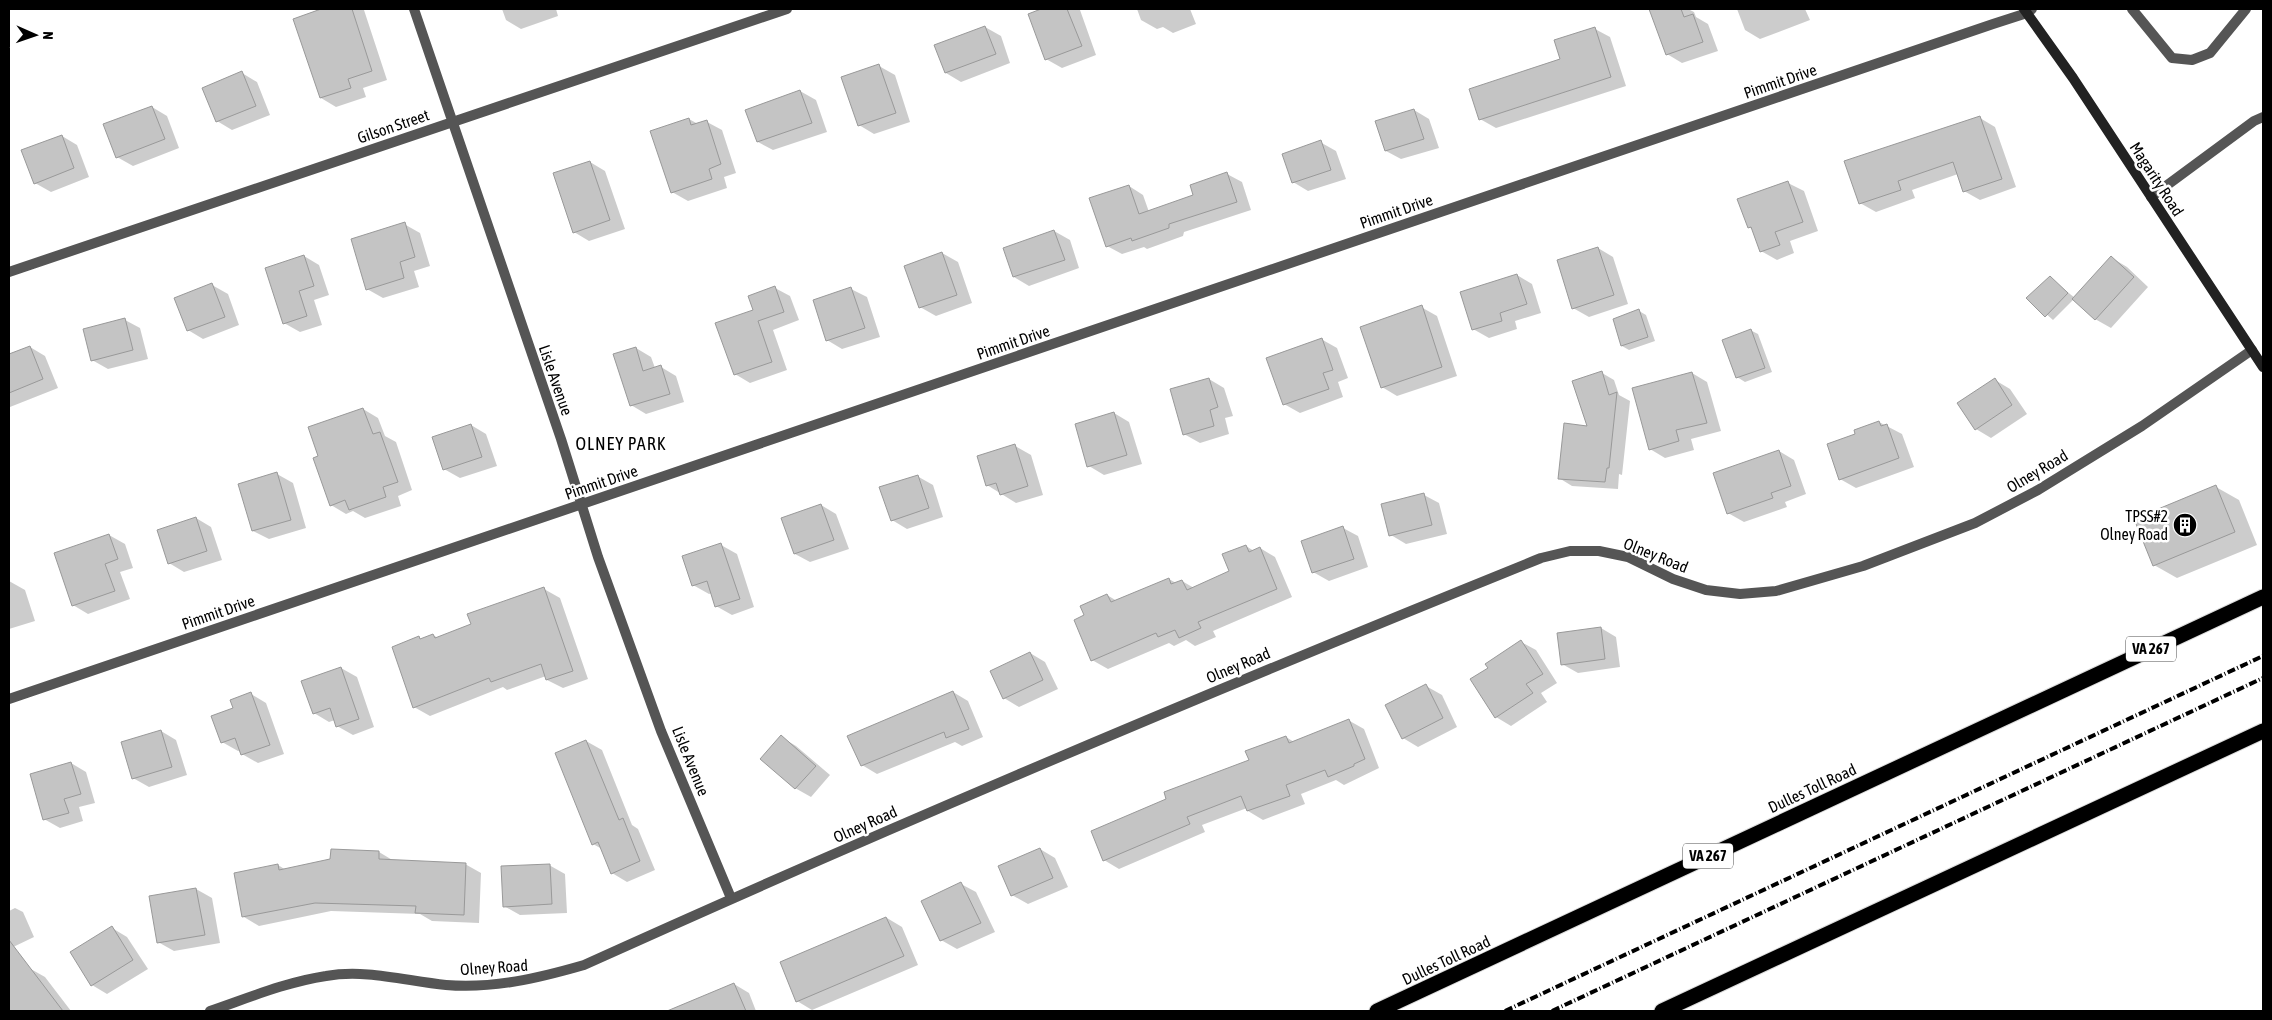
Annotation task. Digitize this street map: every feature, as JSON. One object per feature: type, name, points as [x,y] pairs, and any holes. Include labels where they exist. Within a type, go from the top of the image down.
[{"type":"highway","name":"Dulles Toll Road","points":[[1377,1011],[2263,597]]},
{"type":"highway","points":[[1662,1011],[2263,731]]},
{"type":"main road","name":"Magarity Road","points":[[2027,10],[2263,367]]},
{"type":"street","name":"Lisle Avenue","points":[[414,9],[598,557],[662,730],[731,898]]},
{"type":"street","name":"Gilson Street","points":[[9,272],[787,9]]},
{"type":"street","points":[[2132,9],[2172,58],[2192,60],[2210,53],[2246,9]]},
{"type":"street","name":"Pimmit Drive","points":[[9,698],[2027,10]]},
{"type":"street","points":[[2150,197],[2254,121],[2263,117]]},
{"type":"street","name":"Olney Road","points":[[210,1011],[288,984],[326,975],[365,974],[447,985],[492,985],[539,978],[584,965],[731,898],[1021,772],[1280,663],[1541,558],[1570,551],[1599,551],[1628,557],[1673,579],[1698,587],[1740,594],[1776,591],[1862,566],[1975,523],[2038,490],[2142,426],[2252,350]]},
{"type":"building","points":[[321,9],[352,9],[372,71],[348,79],[351,88],[320,98],[293,19]]},
{"type":"building","points":[[1041,9],[1067,9],[1082,46],[1045,60],[1028,14]]},
{"type":"building","points":[[1649,9],[1681,9],[1684,17],[1693,14],[1703,42],[1666,55]]},
{"type":"building","points":[[985,26],[996,54],[945,73],[934,45]]},
{"type":"building","points":[[1595,27],[1611,77],[1479,120],[1469,89],[1560,59],[1554,40]]},
{"type":"building","points":[[879,64],[896,113],[858,126],[841,77]]},
{"type":"building","points":[[242,71],[256,106],[216,122],[202,88]]},
{"type":"building","points":[[800,90],[812,123],[757,142],[745,110]]},
{"type":"building","points":[[152,106],[165,139],[116,158],[103,124]]},
{"type":"building","points":[[1414,109],[1424,139],[1385,151],[1375,121]]},
{"type":"building","points":[[1980,116],[2002,179],[1963,192],[1953,162],[1898,181],[1901,190],[1859,204],[1844,161]]},
{"type":"building","points":[[689,118],[691,125],[707,120],[721,164],[709,169],[712,179],[671,193],[650,131]]},
{"type":"building","points":[[62,135],[74,168],[34,184],[21,150]]},
{"type":"building","points":[[1321,140],[1331,170],[1292,183],[1282,154]]},
{"type":"building","points":[[590,161],[610,220],[573,233],[553,173]]},
{"type":"building","points":[[1227,172],[1237,202],[1169,224],[1169,228],[1132,241],[1131,238],[1106,247],[1089,198],[1129,185],[1139,214],[1193,195],[1190,185]]},
{"type":"building","points":[[1788,181],[1803,222],[1775,232],[1780,245],[1760,252],[1751,227],[1748,228],[1737,199]]},
{"type":"building","points":[[405,222],[415,257],[400,262],[404,278],[366,290],[351,239]]},
{"type":"building","points":[[1054,230],[1065,260],[1013,277],[1003,248]]},
{"type":"building","points":[[1598,247],[1614,295],[1572,309],[1557,260]]},
{"type":"building","points":[[942,252],[957,295],[919,308],[904,266]]},
{"type":"building","points":[[304,255],[314,286],[299,291],[307,316],[283,324],[265,268]]},
{"type":"building","points":[[2111,256],[2134,277],[2095,320],[2072,299]]},
{"type":"building","points":[[1517,274],[1527,304],[1500,313],[1502,321],[1472,330],[1460,292]]},
{"type":"building","points":[[2050,276],[2068,293],[2045,317],[2026,298]]},
{"type":"building","points":[[212,283],[225,317],[187,331],[174,298]]},
{"type":"building","points":[[775,286],[784,312],[758,321],[772,362],[734,375],[715,323],[753,310],[748,296]]},
{"type":"building","points":[[851,287],[865,328],[826,341],[813,300]]},
{"type":"building","points":[[1422,305],[1442,367],[1381,388],[1360,327]]},
{"type":"building","points":[[1639,309],[1648,337],[1621,346],[1613,319]]},
{"type":"building","points":[[125,318],[133,350],[91,361],[83,329]]},
{"type":"building","points":[[1751,329],[1765,368],[1736,378],[1722,340]]},
{"type":"building","points":[[1322,338],[1333,370],[1323,373],[1329,389],[1283,405],[1266,358]]},
{"type":"building","points":[[30,346],[43,379],[9,393],[9,354]]},
{"type":"building","points":[[636,347],[643,371],[661,365],[670,394],[630,406],[613,354]]},
{"type":"building","points":[[1602,371],[1609,395],[1617,392],[1609,468],[1607,468],[1605,482],[1558,479],[1564,423],[1587,426],[1572,381]]},
{"type":"building","points":[[1692,372],[1707,423],[1676,430],[1679,441],[1649,450],[1632,388]]},
{"type":"building","points":[[1209,378],[1218,407],[1210,410],[1214,426],[1183,435],[1170,389]]},
{"type":"building","points":[[1995,378],[2012,405],[1975,430],[1957,403]]},
{"type":"building","points":[[363,408],[373,434],[380,432],[398,482],[383,487],[386,497],[349,510],[345,500],[330,506],[313,458],[318,456],[308,427]]},
{"type":"building","points":[[1114,412],[1127,455],[1087,467],[1075,424]]},
{"type":"building","points":[[1879,421],[1881,426],[1887,424],[1899,458],[1839,480],[1827,444],[1855,434],[1854,430]]},
{"type":"building","points":[[471,424],[482,457],[443,470],[432,437]]},
{"type":"building","points":[[1015,444],[1028,486],[1000,495],[996,483],[986,486],[977,456]]},
{"type":"building","points":[[1779,450],[1791,486],[1771,493],[1773,498],[1727,514],[1713,473]]},
{"type":"building","points":[[277,472],[291,520],[252,531],[238,484]]},
{"type":"building","points":[[918,475],[929,508],[891,521],[879,487]]},
{"type":"building","name":"TPSS#2 Olney Road","points":[[2216,485],[2235,532],[2153,566],[2134,519]]},
{"type":"building","points":[[1424,493],[1432,525],[1389,536],[1381,504]]},
{"type":"building","points":[[821,504],[834,540],[794,554],[781,518]]},
{"type":"building","points":[[196,517],[207,551],[168,564],[157,530]]},
{"type":"building","points":[[1343,526],[1354,559],[1312,573],[1301,541]]},
{"type":"building","points":[[109,534],[118,559],[105,564],[115,591],[72,606],[54,553]]},
{"type":"building","points":[[721,543],[740,599],[715,607],[707,581],[692,586],[682,556]]},
{"type":"building","points":[[1246,545],[1249,552],[1260,547],[1277,589],[1198,622],[1201,628],[1179,638],[1175,630],[1158,637],[1156,633],[1091,661],[1074,620],[1084,615],[1080,606],[1107,594],[1111,602],[1169,578],[1171,584],[1182,580],[1187,590],[1229,571],[1222,554]]},
{"type":"building","points":[[544,587],[573,671],[546,680],[541,664],[491,682],[489,678],[413,708],[392,647],[419,636],[420,639],[433,634],[435,638],[471,624],[467,614]]},
{"type":"building","points":[[1601,627],[1605,659],[1561,665],[1557,633]]},
{"type":"building","points":[[1521,640],[1543,674],[1526,684],[1533,693],[1495,718],[1470,679],[1488,668],[1485,664]]},
{"type":"building","points":[[1030,652],[1043,680],[1003,699],[990,671]]},
{"type":"building","points":[[341,667],[359,719],[336,727],[330,708],[313,714],[301,681]]},
{"type":"building","points":[[1426,684],[1443,718],[1402,739],[1385,705]]},
{"type":"building","points":[[953,691],[969,729],[946,738],[944,732],[861,766],[847,736]]},
{"type":"building","points":[[251,692],[270,745],[241,755],[235,738],[221,743],[211,716],[233,708],[230,700]]},
{"type":"building","points":[[1349,719],[1365,759],[1354,764],[1354,766],[1328,777],[1325,770],[1286,785],[1290,796],[1247,811],[1241,796],[1187,817],[1190,824],[1103,861],[1091,831],[1166,799],[1164,792],[1249,760],[1245,751],[1286,736],[1289,743]]},
{"type":"building","points":[[161,730],[172,767],[132,779],[121,742]]},
{"type":"building","points":[[781,735],[816,766],[795,789],[760,759]]},
{"type":"building","points":[[586,740],[619,820],[623,818],[640,861],[611,874],[598,842],[592,845],[555,753]]},
{"type":"building","points":[[71,762],[81,794],[64,799],[69,813],[43,820],[30,774]]},
{"type":"building","points":[[1040,848],[1053,878],[1011,896],[998,866]]},
{"type":"building","points":[[331,849],[379,851],[379,859],[466,863],[464,915],[415,913],[416,906],[315,903],[242,917],[234,873],[278,864],[279,870],[330,859]]},
{"type":"building","points":[[550,864],[552,904],[503,907],[501,866]]},
{"type":"building","points":[[961,882],[981,923],[940,941],[921,901]]},
{"type":"building","points":[[196,888],[205,935],[157,943],[149,896]]},
{"type":"building","points":[[886,917],[904,956],[796,1002],[780,962]]},
{"type":"building","points":[[112,926],[133,960],[91,986],[70,952]]},
{"type":"building","points":[[9,940],[63,1011],[9,1011]]},
{"type":"building","points":[[734,983],[746,1011],[667,1011]]},
{"type":"railway","points":[[1505,1011],[2263,656]]},
{"type":"railway","points":[[1552,1011],[2263,678]]},
{"type":"place","name":"TPSS#2 Olney Road","points":[[2185,525]]},
{"type":"district","name":"OLNEY PARK","points":[[621,444]]}]
